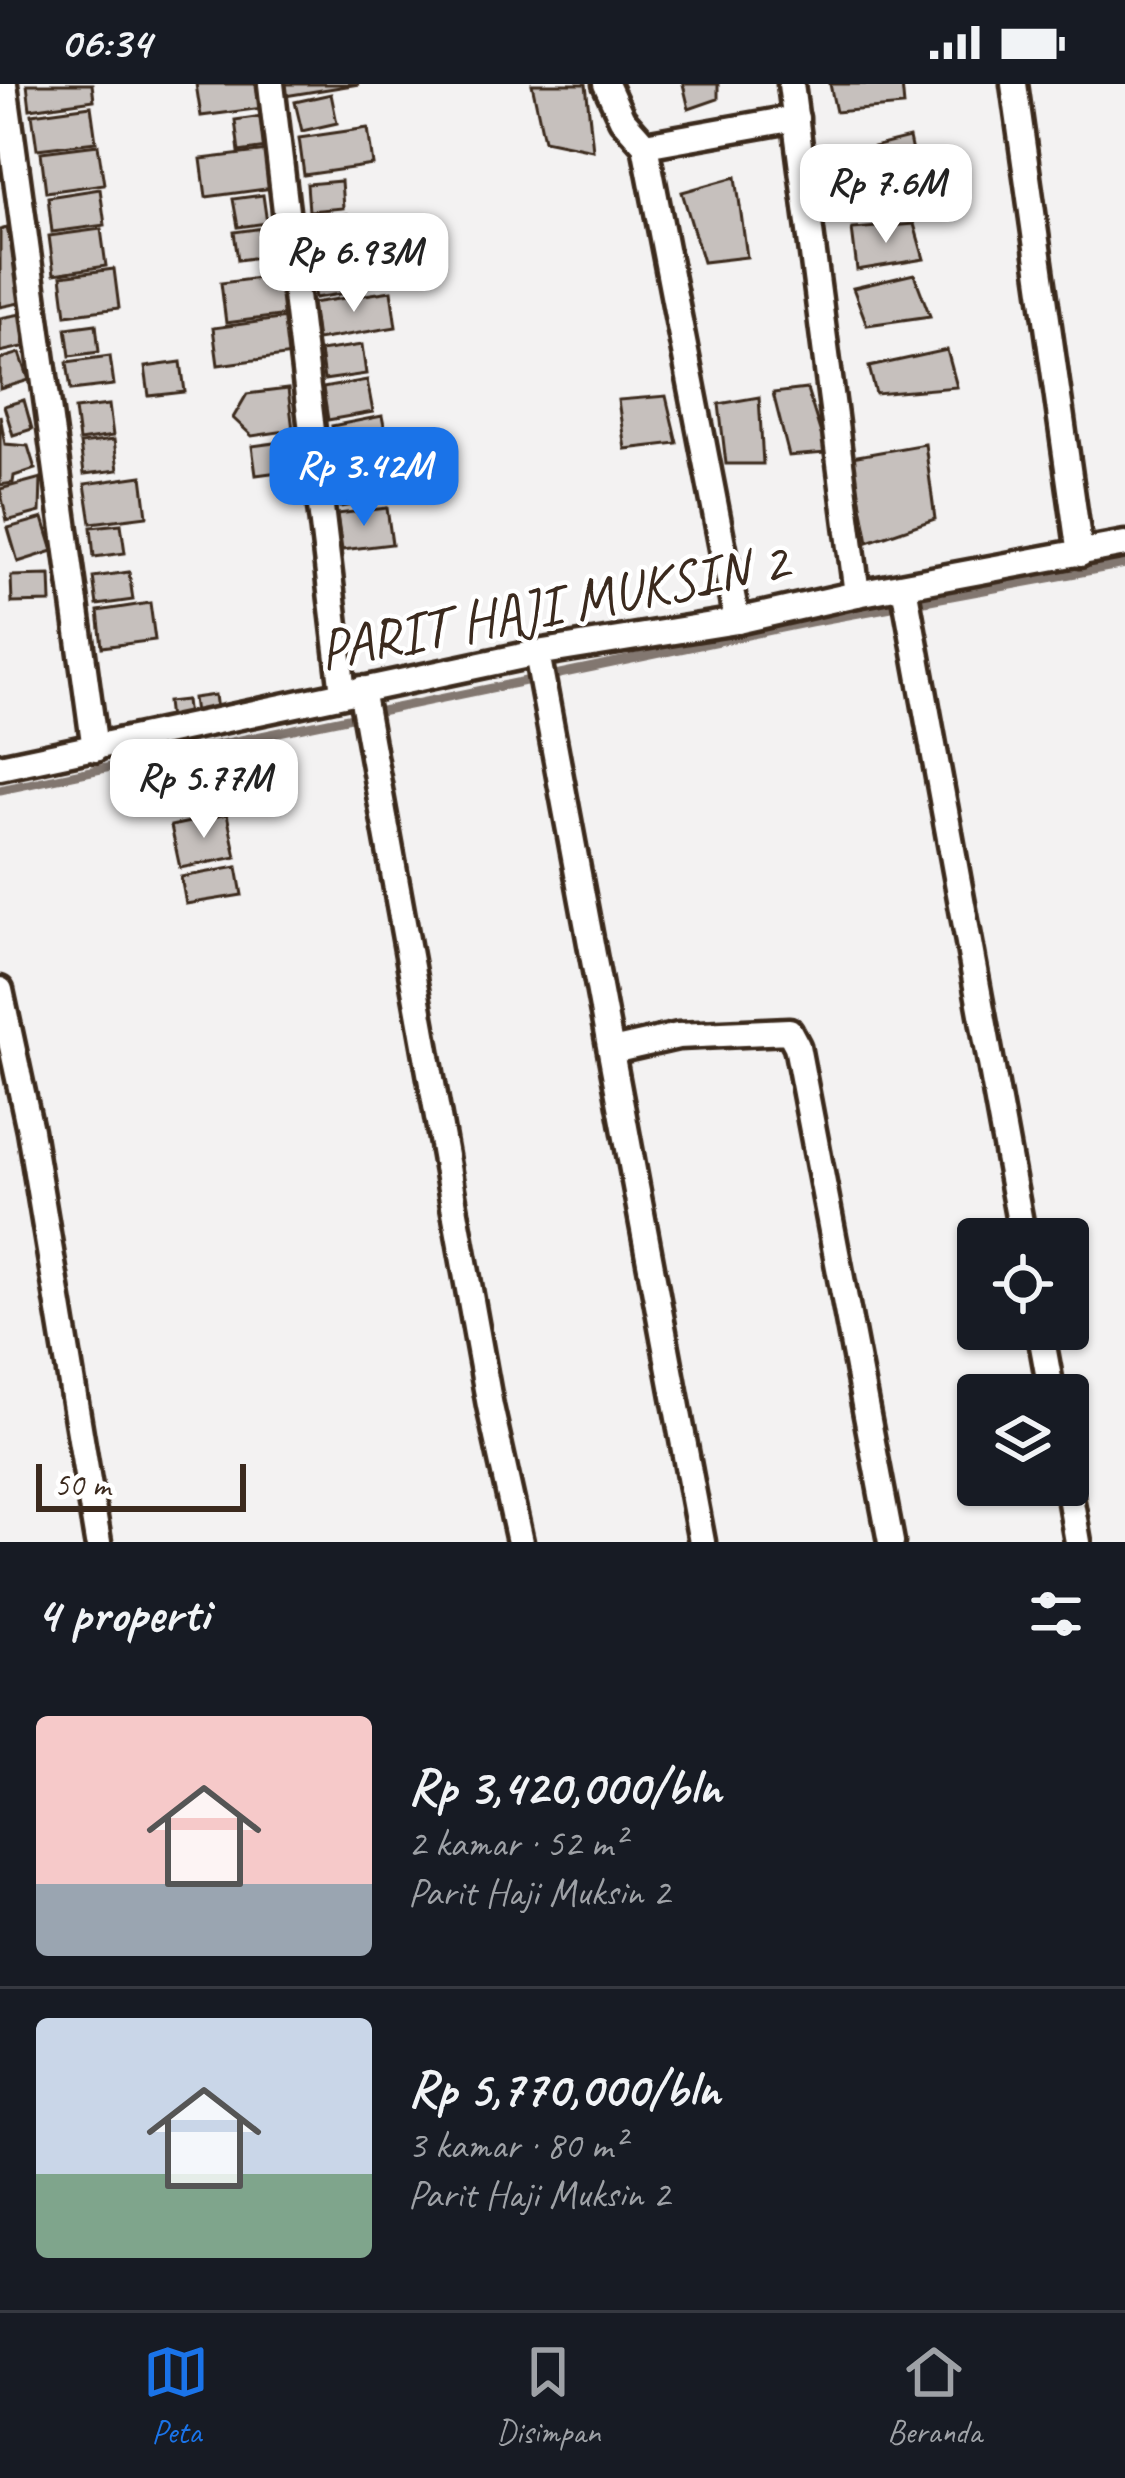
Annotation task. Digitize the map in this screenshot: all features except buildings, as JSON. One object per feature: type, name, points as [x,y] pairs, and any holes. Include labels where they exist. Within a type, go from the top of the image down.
[{"type":"street","points":[[4,84],[95,749]]},
{"type":"street","points":[[271,84],[352,691],[520,1542]]},
{"type":"street","points":[[606,84],[622,119],[645,145],[737,622]]},
{"type":"street","points":[[791,84],[857,594]]},
{"type":"street","points":[[1014,84],[1080,554]]},
{"type":"street","points":[[645,145],[796,118]]},
{"type":"street","name":"PARIT HAJI MUKSIN 2","points":[[0,766],[538,653],[737,622],[857,594],[1125,544]]},
{"type":"street","points":[[904,586],[1019,1218]]},
{"type":"street","points":[[538,653],[702,1542]]},
{"type":"street","points":[[0,989],[30,1130],[98,1542]]},
{"type":"street","points":[[612,1051],[678,1036],[789,1031],[796,1046],[891,1542]]},
{"type":"street","points":[[1072,1506],[1078,1542]]},
{"type":"waterway","points":[[0,790],[810,622],[1125,564]]}]
